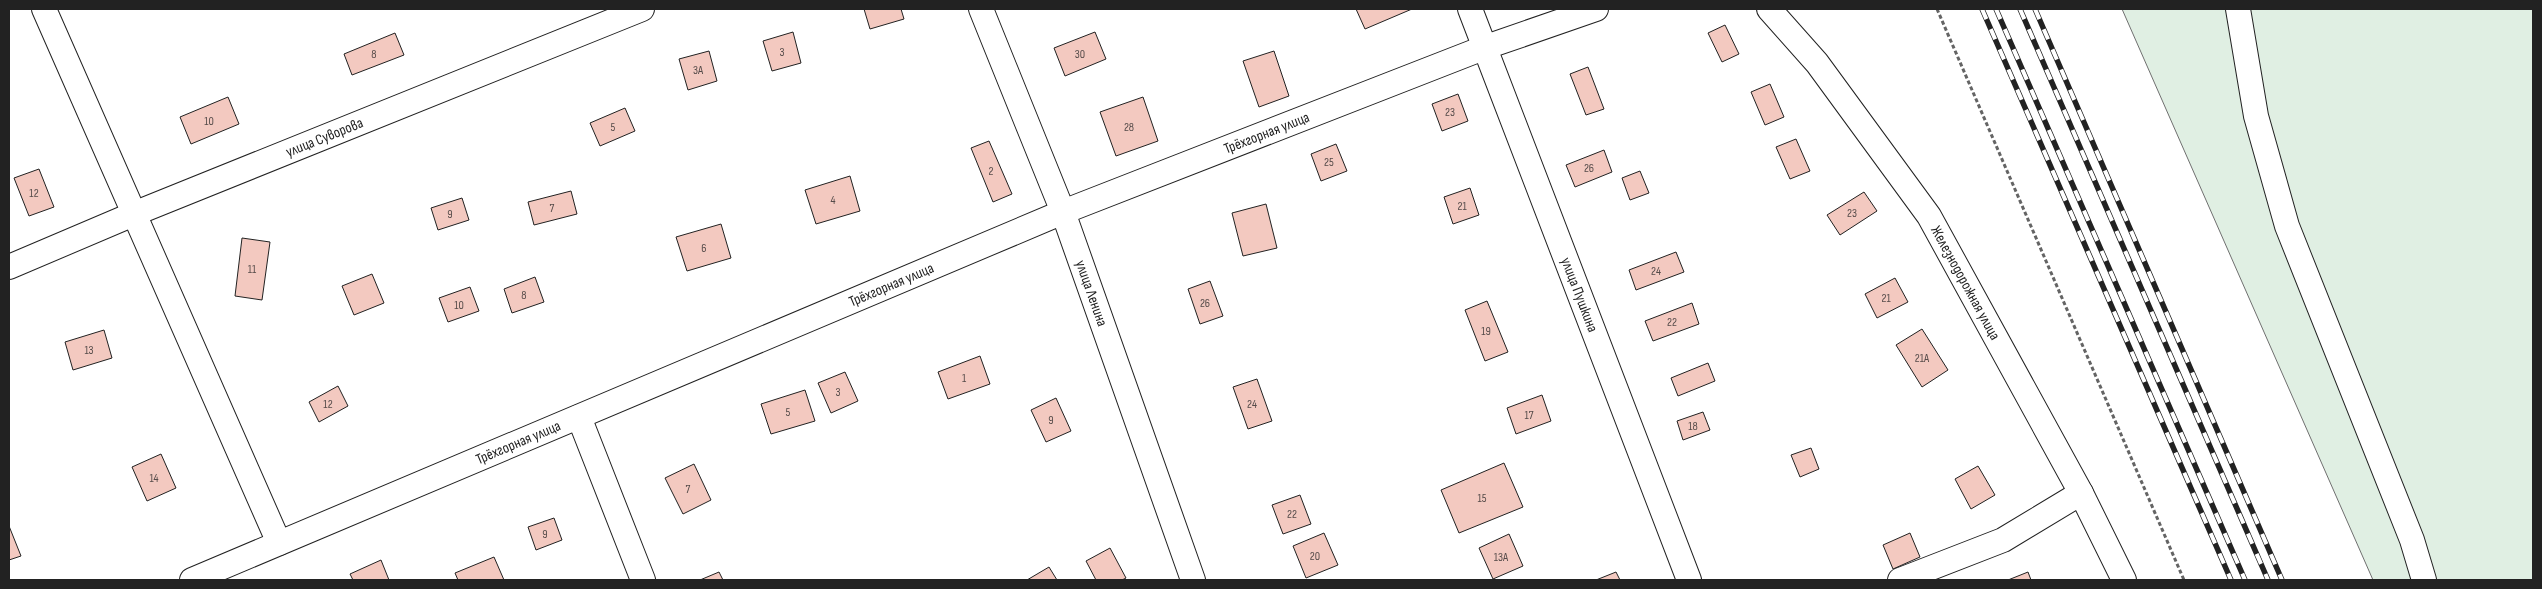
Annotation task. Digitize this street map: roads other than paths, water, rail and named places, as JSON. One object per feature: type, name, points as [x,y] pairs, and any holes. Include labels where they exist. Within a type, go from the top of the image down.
[{"type":"street","points":[[44,9],[136,213],[279,542]]},
{"type":"street","name":"улица Суворова","points":[[9,267],[136,213],[642,9]]},
{"type":"street","name":"улица Ленина","points":[[982,9],[1063,212],[1184,576]]},
{"type":"street","name":"улица Пушкина","points":[[1470,9],[1689,580]]},
{"type":"street","name":"Трёхгорная улица","points":[[192,580],[1063,212],[1486,47],[1596,9]]},
{"type":"street","name":"Железнодорожная улица","points":[[1769,9],[1817,63],[1929,216],[2081,493],[2124,580]]},
{"type":"street","points":[[2238,9],[2256,116],[2287,226],[2412,540],[2424,580]]},
{"type":"street","points":[[579,417],[643,580]]},
{"type":"street","points":[[1900,580],[2003,540],[2081,493]]},
{"type":"railway","points":[[1982,9],[2231,580]]},
{"type":"railway","points":[[1996,9],[2245,580]]},
{"type":"railway","points":[[2020,9],[2268,580]]},
{"type":"railway","points":[[2035,9],[2282,580]]}]
